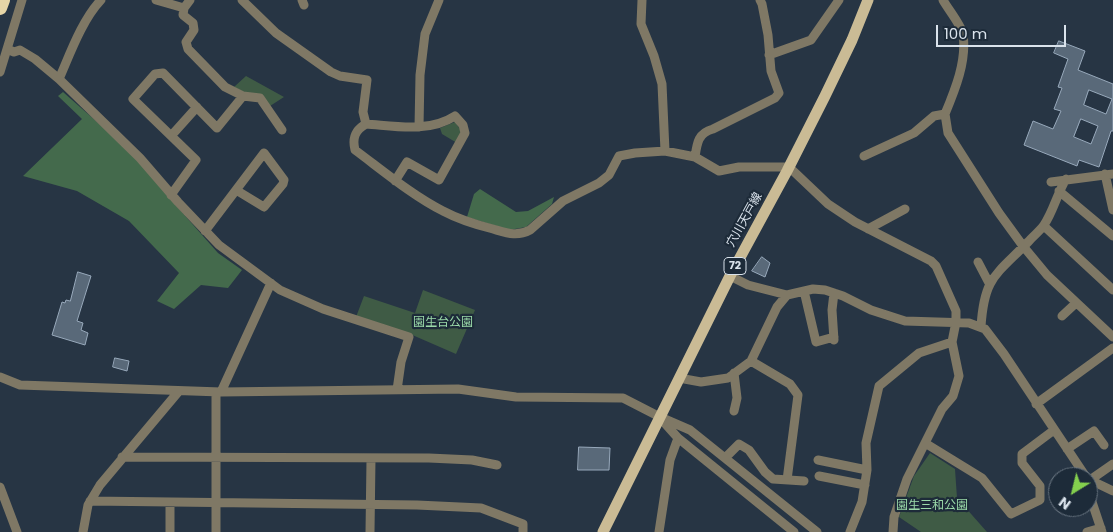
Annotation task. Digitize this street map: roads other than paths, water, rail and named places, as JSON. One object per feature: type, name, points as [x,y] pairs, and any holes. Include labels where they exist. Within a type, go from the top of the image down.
[{"type":"highway","points":[[0,8],[2,0]]},
{"type":"main road","name":"穴川天戸線","points":[[603,532],[730,276],[789,167],[852,40],[868,0]]},
{"type":"street","points":[[0,72],[22,0]]},
{"type":"street","points":[[59,79],[74,44],[95,6],[101,0]]},
{"type":"street","points":[[156,0],[184,8]]},
{"type":"street","points":[[190,0],[184,8],[183,15],[193,23],[194,30],[186,42],[188,49],[225,87],[243,96],[260,98],[282,130]]},
{"type":"street","points":[[242,0],[276,33],[331,72],[340,76],[367,80],[362,112],[366,124]]},
{"type":"street","points":[[419,127],[421,69],[425,34],[439,0]]},
{"type":"street","points":[[642,0],[641,24],[654,56],[662,84],[665,152]]},
{"type":"street","points":[[695,157],[698,139],[705,131],[775,98],[779,93],[771,71],[768,35],[760,0]]},
{"type":"street","points":[[769,56],[810,40],[839,0]]},
{"type":"street","points":[[943,0],[963,33],[959,82],[945,114],[948,133],[999,213],[1023,246],[1047,275],[1113,337]]},
{"type":"street","points":[[7,49],[14,52],[20,50],[59,79],[140,158],[219,245],[271,284],[286,294],[323,309],[409,337],[401,362],[396,390]]},
{"type":"street","points":[[172,194],[196,160],[133,99],[155,74],[163,73],[218,128],[243,96]]},
{"type":"street","points":[[171,136],[197,107]]},
{"type":"street","points":[[864,156],[914,133],[934,116],[945,114]]},
{"type":"street","points":[[395,181],[407,162],[439,180],[465,133],[463,125],[455,116],[443,122],[414,128],[366,124],[359,128],[355,134],[355,150],[395,181],[443,211],[487,227],[514,234],[530,230],[563,201],[599,183],[609,175],[619,156],[635,153],[665,152],[695,157],[719,170],[739,167],[789,167],[828,204],[868,229],[931,261],[936,266],[956,311],[952,342],[959,376],[952,396],[942,409],[907,479],[894,517],[893,532]]},
{"type":"street","points":[[205,231],[236,190],[264,153],[284,180],[284,184],[264,207],[236,190]]},
{"type":"street","points":[[1051,182],[1109,174],[1113,210]]},
{"type":"street","points":[[981,327],[983,302],[989,283],[1004,264],[1044,226],[1066,179]]},
{"type":"street","points":[[1059,191],[1113,236]]},
{"type":"street","points":[[868,229],[905,209]]},
{"type":"street","points":[[1044,226],[1113,290]]},
{"type":"street","points":[[978,262],[989,283]]},
{"type":"street","points":[[730,276],[748,284],[787,295],[813,289],[825,290],[871,310],[905,321],[969,323],[985,329],[996,342],[1080,467]]},
{"type":"street","points":[[216,532],[216,457],[219,392],[271,284]]},
{"type":"street","points":[[804,291],[816,342],[834,339],[832,310],[834,293]]},
{"type":"street","points":[[679,378],[701,382],[728,378],[751,361],[777,307],[787,295]]},
{"type":"street","points":[[1062,316],[1076,303]]},
{"type":"street","points":[[850,532],[862,502],[867,470],[866,444],[879,386],[919,354],[952,342]]},
{"type":"street","points":[[1036,404],[1113,348]]},
{"type":"street","points":[[751,361],[790,384],[798,395],[787,480]]},
{"type":"street","points":[[734,374],[737,398],[734,412]]},
{"type":"street","points":[[0,377],[20,384],[179,391],[458,389],[516,397],[623,398],[690,430],[817,532]]},
{"type":"street","points":[[83,532],[90,501],[100,485],[179,391]]},
{"type":"street","points":[[660,417],[678,438],[790,531]]},
{"type":"street","points":[[925,443],[982,478],[1012,514],[1040,500],[1040,486],[1022,463],[1022,454],[1054,430]]},
{"type":"street","points":[[1067,449],[1094,431],[1104,445]]},
{"type":"street","points":[[659,532],[670,460],[678,438]]},
{"type":"street","points":[[725,458],[739,444],[749,450],[764,472],[773,479],[804,482]]},
{"type":"street","points":[[122,458],[438,459],[472,460],[497,465]]},
{"type":"street","points":[[370,532],[371,459]]},
{"type":"street","points":[[818,460],[867,470]]},
{"type":"street","points":[[1098,473],[1113,464]]},
{"type":"street","points":[[820,476],[865,486]]},
{"type":"street","points":[[1098,484],[1113,492]]},
{"type":"street","points":[[0,487],[17,532]]},
{"type":"street","points":[[90,501],[416,505],[481,508],[523,524],[523,532]]},
{"type":"street","points":[[170,502],[170,532]]},
{"type":"street","points":[[1088,532],[1101,530],[1097,517]]},
{"type":"park label","name":"園生台公園","points":[[443,323]]},
{"type":"park label","name":"園生三和公園","points":[[932,506]]}]
